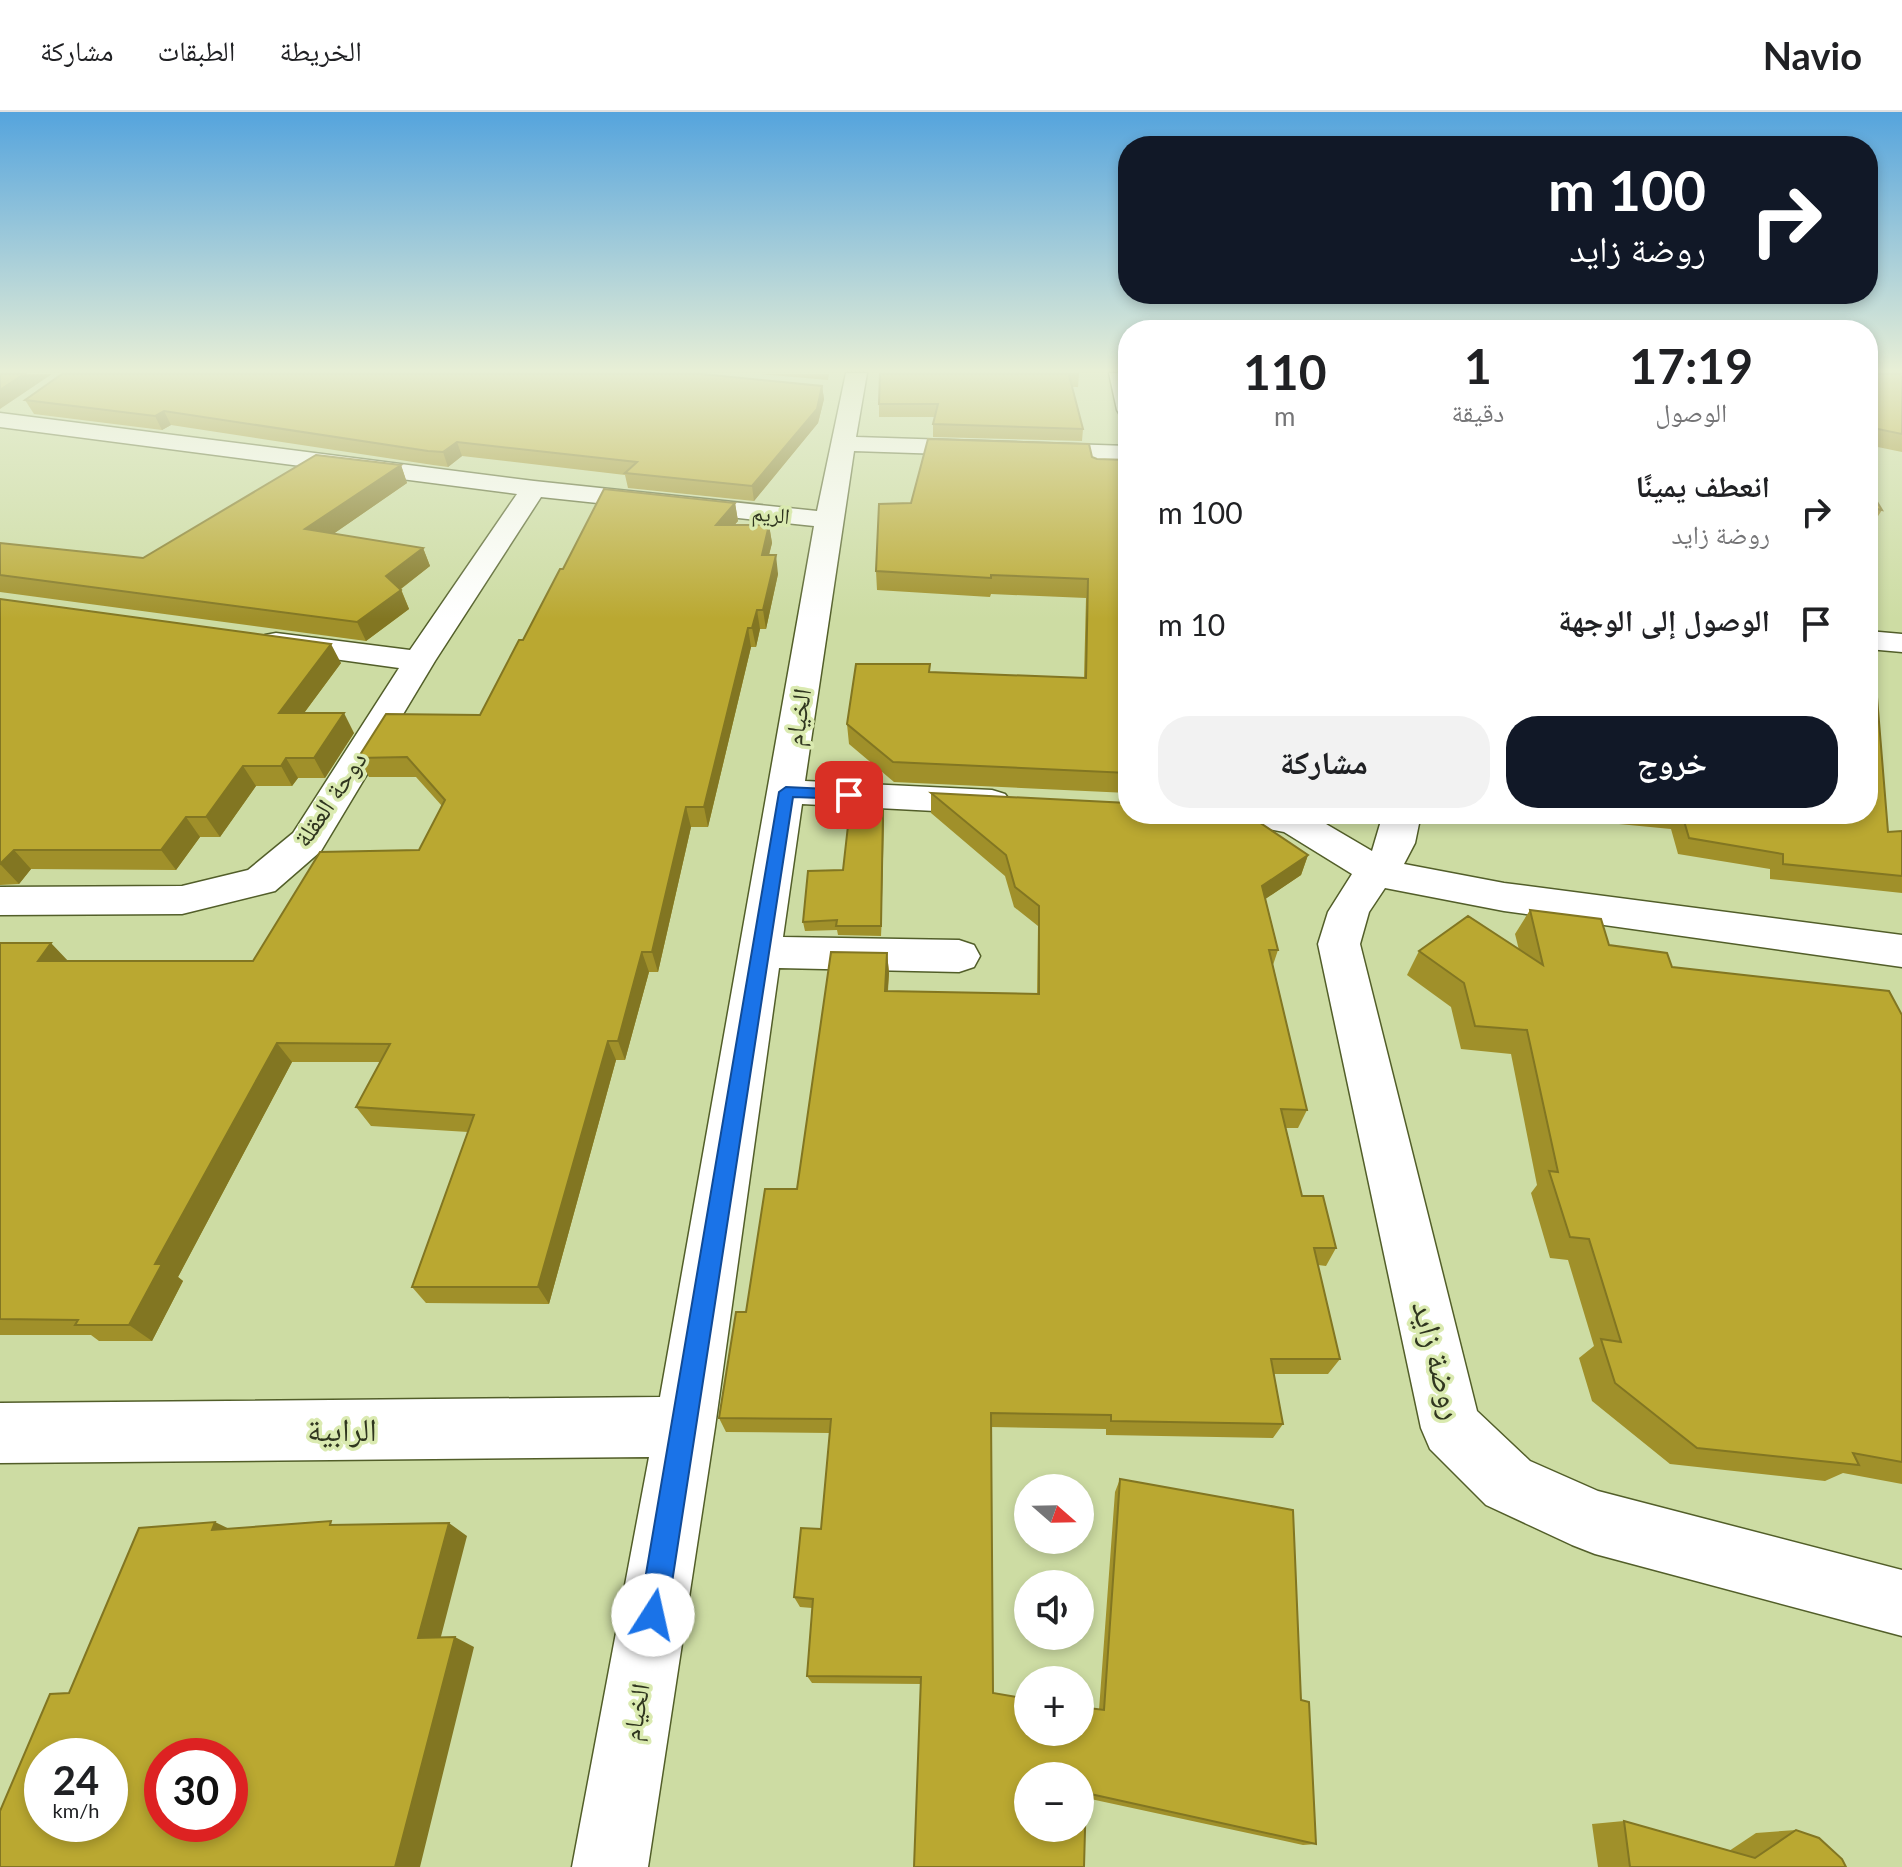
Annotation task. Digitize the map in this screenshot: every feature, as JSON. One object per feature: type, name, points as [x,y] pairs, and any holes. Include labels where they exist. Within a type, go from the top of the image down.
[{"type":"street","name":"الريم","points":[[271,455],[534,489],[828,520]]},
{"type":"street","name":"الخيام","points":[[610,1867],[685,1427],[828,520],[843,455]]},
{"type":"street","name":"دوحة العقلة","points":[[0,901],[182,900],[261,881],[307,842],[419,661],[534,489]]},
{"type":"street","points":[[248,638],[419,661]]},
{"type":"street","points":[[786,792],[1019,803]]},
{"type":"street","points":[[1298,824],[1379,873],[1504,897],[1902,951]]},
{"type":"street","name":"روضة زايد","points":[[1401,824],[1400,837],[1379,873],[1355,899],[1339,944],[1451,1428],[1508,1483],[1595,1522],[1902,1603]]},
{"type":"street","points":[[761,952],[959,956]]},
{"type":"street","name":"الرابية","points":[[0,1433],[685,1427]]},
{"type":"building","points":[[316,455],[401,465],[305,529],[423,548],[386,576],[401,590],[357,622],[0,575],[0,543],[143,558]]},
{"type":"building","points":[[573,455],[778,455],[752,486],[625,473],[637,462]]},
{"type":"building","points":[[924,455],[1092,455],[1097,459],[1118,460],[1118,773],[893,762],[847,724],[856,664],[930,664],[929,672],[1086,678],[1088,579],[991,575],[991,578],[876,571],[879,504],[911,503]]},
{"type":"building","points":[[604,489],[735,503],[716,525],[769,525],[762,555],[776,555],[763,610],[757,610],[752,628],[748,628],[704,807],[686,807],[652,952],[642,952],[618,1041],[608,1041],[538,1287],[412,1287],[474,1115],[356,1107],[390,1044],[277,1043],[155,1264],[162,1264],[129,1325],[75,1325],[78,1320],[0,1319],[0,943],[51,943],[38,961],[253,961],[320,852],[419,850],[445,800],[407,757],[358,758],[386,714],[480,715],[519,640],[523,640],[560,569],[563,569]]},
{"type":"building","points":[[0,599],[331,644],[279,713],[344,713],[314,758],[286,758],[281,766],[243,766],[206,817],[186,817],[161,850],[14,850],[0,864]]},
{"type":"building","points":[[1878,709],[1888,832],[1902,831],[1902,876],[1783,864],[1783,854],[1689,838],[1685,824],[1878,824]]},
{"type":"building","points":[[931,793],[1118,802],[1118,824],[1262,824],[1308,855],[1262,886],[1278,950],[1269,950],[1307,1110],[1281,1109],[1302,1196],[1323,1196],[1336,1248],[1314,1248],[1340,1359],[1271,1359],[1283,1424],[1111,1421],[1111,1415],[991,1413],[993,1693],[1014,1697],[1014,1746],[1094,1746],[1094,1709],[1104,1710],[1120,1479],[1293,1510],[1301,1700],[1309,1702],[1316,1844],[1094,1795],[1094,1762],[1014,1762],[1014,1842],[1085,1842],[1084,1867],[914,1867],[921,1677],[807,1676],[813,1599],[794,1597],[801,1528],[821,1529],[831,1419],[719,1418],[736,1312],[746,1312],[765,1189],[797,1189],[831,952],[887,953],[885,991],[1039,994],[1039,906],[1015,887],[1006,855]]},
{"type":"building","points":[[850,808],[883,811],[881,926],[836,926],[837,920],[803,922],[808,871],[843,870]]},
{"type":"building","points":[[1530,910],[1601,919],[1609,945],[1667,953],[1672,967],[1889,991],[1902,1015],[1902,1462],[1853,1453],[1859,1465],[1697,1448],[1615,1383],[1601,1339],[1621,1342],[1589,1239],[1570,1237],[1549,1171],[1558,1172],[1527,1030],[1475,1026],[1464,983],[1419,951],[1468,916],[1543,965]]},
{"type":"building","points":[[331,1521],[330,1525],[449,1523],[418,1638],[455,1637],[395,1867],[0,1867],[0,1811],[24,1755],[24,1842],[128,1842],[128,1738],[31,1738],[50,1694],[69,1693],[139,1528],[215,1522],[212,1530]]},
{"type":"building","points":[[1624,1821],[1755,1858],[1796,1830],[1819,1838],[1842,1859],[1846,1867],[1630,1867]]},
{"type":"route","points":[[653,1615],[786,792],[849,795]]}]
